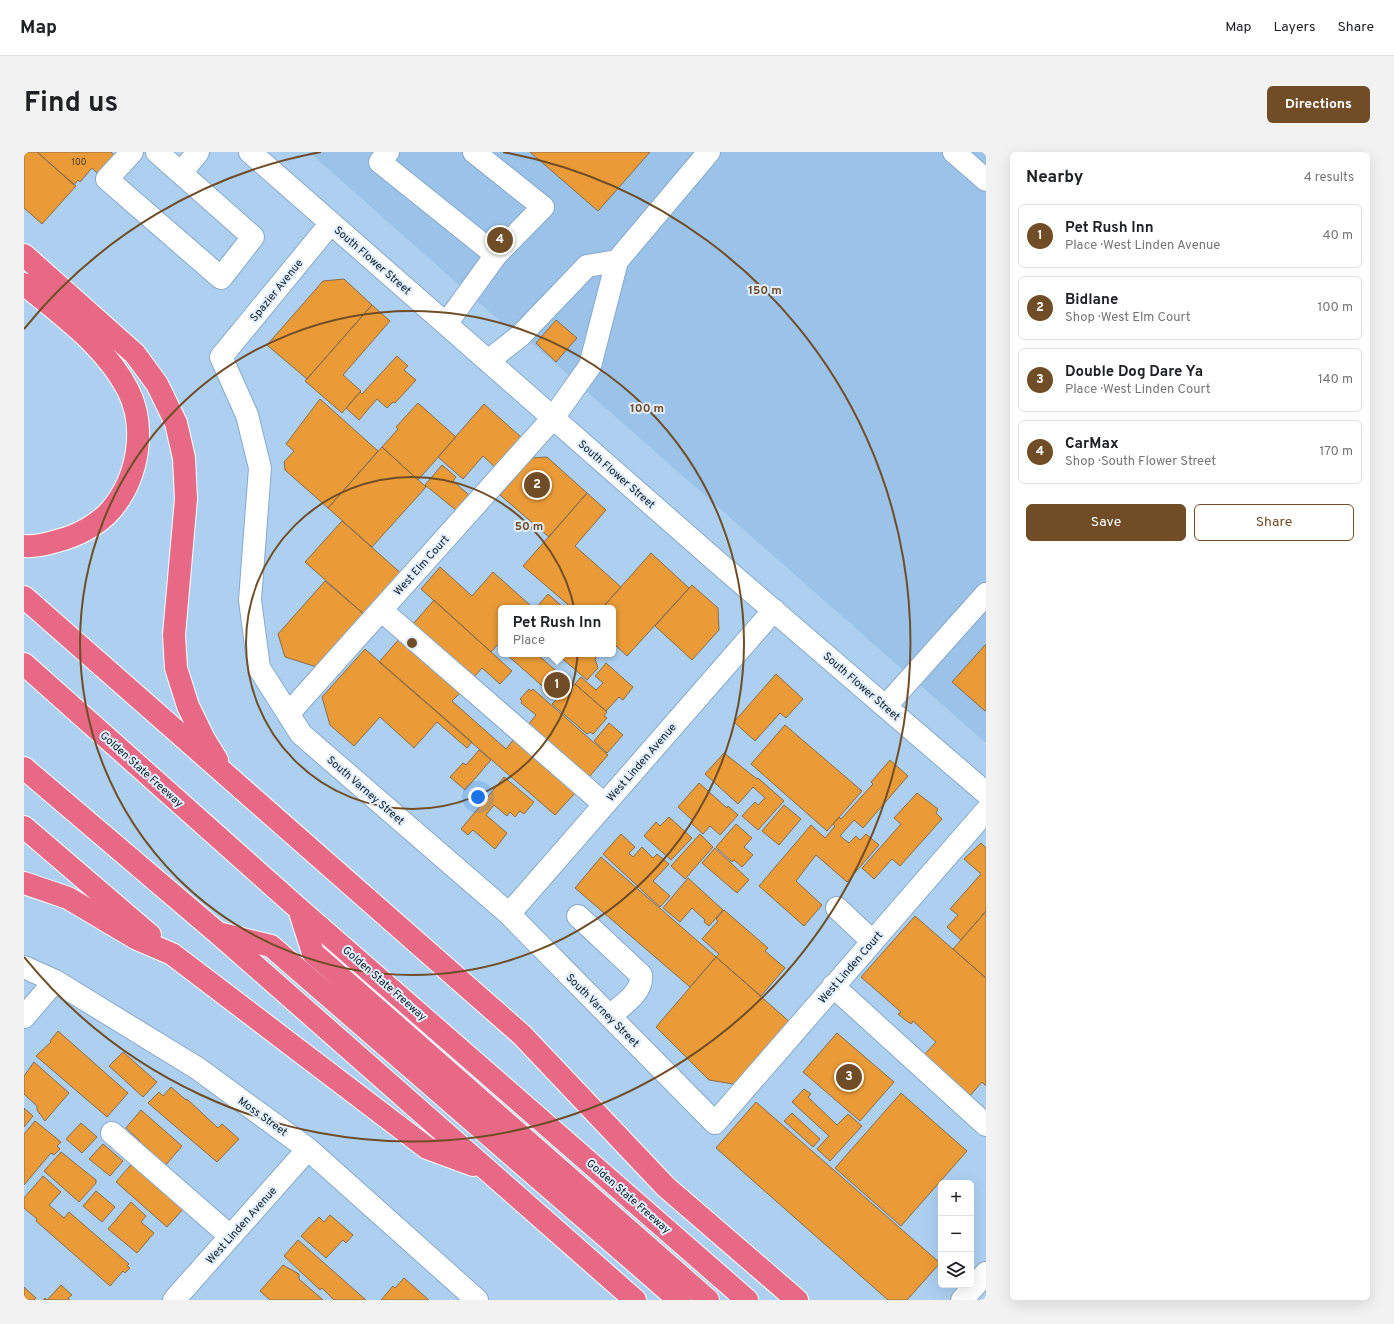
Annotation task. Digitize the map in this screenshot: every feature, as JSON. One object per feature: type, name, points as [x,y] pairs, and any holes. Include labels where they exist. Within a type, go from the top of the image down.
[{"type":"highway","points":[[24,255],[135,354],[157,384],[176,423],[184,458],[186,499],[174,635],[176,668],[188,706],[204,739],[228,778]]},
{"type":"highway","points":[[24,284],[94,344],[117,372],[128,391],[137,422],[138,451],[128,483],[111,510],[95,524],[69,538],[48,544],[24,546]]},
{"type":"highway","points":[[24,597],[522,1035],[666,1187],[797,1300]]},
{"type":"highway","name":"Golden State Freeway","points":[[24,664],[299,909],[747,1300]]},
{"type":"highway","points":[[24,768],[219,934],[635,1300]]},
{"type":"highway","points":[[24,826],[172,954],[426,1148],[486,1170]]},
{"type":"highway","points":[[24,882],[68,898],[137,939],[172,954]]},
{"type":"highway","points":[[299,909],[313,952],[708,1300]]},
{"type":"highway","points":[[219,934],[271,946],[679,1300]]},
{"type":"street","points":[[132,152],[107,179],[221,278],[253,237],[157,152]]},
{"type":"street","points":[[181,173],[198,152]]},
{"type":"street","name":"South Flower Street","points":[[250,152],[553,418],[986,793]]},
{"type":"street","points":[[388,152],[380,162],[496,255]]},
{"type":"street","points":[[446,324],[496,255],[543,207],[474,152]]},
{"type":"street","points":[[488,361],[521,335],[587,266],[616,261],[709,152]]},
{"type":"street","points":[[954,152],[986,180]]},
{"type":"street","name":"Spazier Avenue","points":[[221,358],[331,223]]},
{"type":"street","name":"West Elm Court","points":[[289,713],[553,418],[590,366],[616,261]]},
{"type":"street","name":"South Varney Street","points":[[221,358],[247,415],[260,468],[250,600],[260,668],[301,734],[509,914],[715,1122]]},
{"type":"street","points":[[886,706],[986,594]]},
{"type":"street","points":[[380,610],[604,804]]},
{"type":"street","name":"West Linden Avenue","points":[[509,914],[774,610]]},
{"type":"street","name":"West Linden Court","points":[[715,1122],[840,993],[872,942],[986,811]]},
{"type":"street","points":[[837,908],[872,942]]},
{"type":"street","points":[[578,916],[641,975],[642,983],[639,989],[610,1016]]},
{"type":"street","name":"Moss Street","points":[[24,967],[55,981],[197,1068],[308,1149],[477,1300]]},
{"type":"street","points":[[24,1017],[55,981]]},
{"type":"street","points":[[840,993],[986,1125]]},
{"type":"street","points":[[112,1133],[230,1236]]},
{"type":"street","name":"West Linden Avenue","points":[[174,1300],[308,1149]]},
{"type":"street","points":[[962,1300],[986,1273]]},
{"type":"shaded area","points":[[309,152],[986,152],[986,743],[516,329],[510,330]]},
{"type":"building","points":[[24,152],[37,152],[76,186],[42,224],[24,208]]},
{"type":"building","points":[[37,152],[111,152],[115,156],[99,175],[92,168],[80,182],[78,180],[74,185]]},
{"type":"building","points":[[530,152],[650,152],[598,211]]},
{"type":"building","points":[[344,279],[372,305],[307,379],[267,345],[323,281]]},
{"type":"building","points":[[372,305],[390,321],[343,375],[361,391],[342,413],[305,381]]},
{"type":"building","points":[[556,320],[577,338],[556,362],[536,343]]},
{"type":"building","points":[[397,356],[408,366],[404,370],[416,380],[395,403],[393,402],[387,408],[377,399],[359,420],[346,408],[360,392],[362,394]]},
{"type":"building","points":[[320,399],[378,451],[328,508],[285,470],[284,462],[294,451],[286,444]]},
{"type":"building","points":[[418,403],[456,437],[418,480],[382,447],[398,429],[396,427]]},
{"type":"building","points":[[484,404],[522,438],[496,468],[483,456],[463,479],[438,457]]},
{"type":"building","points":[[382,447],[426,487],[372,547],[328,508]]},
{"type":"building","points":[[547,457],[587,493],[549,537],[500,495],[532,458]]},
{"type":"building","points":[[442,465],[456,477],[453,481],[470,496],[457,511],[425,485]]},
{"type":"building","points":[[587,493],[606,510],[575,546],[621,587],[605,605],[568,605],[523,566]]},
{"type":"building","points":[[342,521],[403,575],[366,616],[305,562]]},
{"type":"building","points":[[651,553],[689,588],[627,656],[616,646],[616,605],[605,605]]},
{"type":"building","points":[[440,567],[472,596],[493,572],[530,605],[498,605],[498,644],[491,652],[421,589]]},
{"type":"building","points":[[325,581],[366,616],[320,668],[285,657],[278,634]]},
{"type":"building","points":[[692,585],[718,608],[719,630],[692,660],[655,626]]},
{"type":"building","points":[[548,594],[561,605],[539,605]]},
{"type":"building","points":[[434,600],[512,671],[500,684],[482,668],[473,678],[413,624]]},
{"type":"building","points":[[400,638],[461,692],[452,701],[506,749],[514,739],[575,793],[555,815],[379,662]]},
{"type":"building","points":[[986,644],[986,710],[985,711],[952,682]]},
{"type":"building","points":[[365,649],[472,742],[467,748],[437,722],[414,748],[380,717],[354,746],[330,725],[322,697]]},
{"type":"building","points":[[509,657],[540,657],[573,686],[575,684],[607,712],[604,716],[607,718],[593,734],[590,732],[587,734],[552,704],[557,699]]},
{"type":"building","points":[[560,657],[597,657],[595,659],[598,668],[587,680]]},
{"type":"building","points":[[606,663],[633,687],[623,700],[619,697],[606,711],[575,684],[581,677],[596,690],[603,683],[595,676]]},
{"type":"building","points":[[776,674],[803,699],[786,718],[780,713],[755,741],[734,722]]},
{"type":"building","points":[[529,689],[531,691],[533,689],[608,755],[589,777],[528,725],[536,715],[521,703],[522,701],[520,699]]},
{"type":"building","points":[[609,723],[623,735],[607,753],[594,741]]},
{"type":"building","points":[[785,725],[862,791],[827,831],[751,764]]},
{"type":"building","points":[[479,750],[491,760],[465,790],[450,777],[463,763],[466,765]]},
{"type":"building","points":[[724,753],[757,779],[758,778],[784,801],[758,830],[742,816],[755,802],[758,805],[765,798],[753,787],[738,804],[705,774]]},
{"type":"building","points":[[890,760],[908,776],[863,828],[854,820],[840,836],[849,843],[856,836],[860,840],[866,834],[879,845],[847,882],[816,855],[796,881],[822,905],[804,926],[759,886],[811,825],[825,838],[835,826],[833,824],[839,817],[841,819],[873,784],[871,782]]},
{"type":"building","points":[[504,777],[534,802],[524,814],[520,811],[515,817],[510,812],[507,816],[494,805],[486,815],[507,833],[495,849],[473,830],[468,835],[461,829]]},
{"type":"building","points":[[699,783],[727,808],[728,806],[738,815],[720,835],[710,826],[703,834],[691,823],[693,821],[678,807]]},
{"type":"building","points":[[917,793],[938,809],[936,813],[942,819],[900,866],[892,859],[874,879],[862,868],[901,824],[894,818]]},
{"type":"building","points":[[784,805],[801,819],[779,845],[762,831]]},
{"type":"building","points":[[669,817],[692,838],[671,860],[644,836],[656,822],[660,826]]},
{"type":"building","points":[[736,824],[752,838],[744,847],[753,855],[742,867],[734,860],[732,862],[716,847]]},
{"type":"building","points":[[621,834],[635,847],[629,853],[633,857],[642,847],[653,858],[657,854],[669,864],[653,881],[670,896],[660,907],[603,854]]},
{"type":"building","points":[[700,834],[713,847],[685,879],[671,866]]},
{"type":"building","points":[[981,843],[986,848],[986,911],[961,940],[947,927],[958,915],[950,909],[981,874],[964,859]]},
{"type":"building","points":[[715,848],[749,880],[737,893],[702,863]]},
{"type":"building","points":[[601,857],[716,957],[690,987],[575,888]]},
{"type":"building","points":[[688,878],[723,910],[709,926],[704,922],[705,920],[692,908],[680,922],[663,908]]},
{"type":"building","points":[[724,910],[768,948],[765,951],[785,968],[761,996],[716,957],[719,954],[702,939],[718,921],[716,919]]},
{"type":"building","points":[[986,911],[986,978],[953,949]]},
{"type":"building","points":[[915,916],[986,978],[986,1086],[982,1082],[969,1097],[923,1056],[936,1042],[913,1021],[911,1024],[898,1014],[901,1012],[861,977]]},
{"type":"building","points":[[716,957],[792,1024],[739,1085],[709,1080],[656,1027]]},
{"type":"building","points":[[58,1031],[128,1093],[107,1117],[36,1056],[51,1042],[50,1041]]},
{"type":"building","points":[[837,1033],[894,1082],[860,1121],[803,1072]]},
{"type":"building","points":[[123,1052],[157,1082],[143,1097],[109,1066]]},
{"type":"building","points":[[34,1062],[69,1093],[45,1121],[37,1110],[37,1106],[24,1094],[24,1076]]},
{"type":"building","points":[[171,1087],[186,1100],[187,1099],[218,1128],[222,1124],[239,1139],[217,1162],[148,1103],[159,1092],[163,1096]]},
{"type":"building","points":[[804,1089],[811,1094],[808,1097],[837,1125],[848,1114],[862,1126],[830,1161],[817,1149],[829,1136],[792,1102]]},
{"type":"building","points":[[901,1093],[967,1151],[941,1180],[938,1180],[938,1184],[901,1226],[835,1168]]},
{"type":"building","points":[[756,1102],[938,1261],[938,1265],[907,1300],[888,1300],[716,1148]]},
{"type":"building","points":[[24,1108],[33,1116],[24,1127]]},
{"type":"building","points":[[141,1110],[182,1146],[164,1167],[138,1144],[140,1141],[126,1128]]},
{"type":"building","points":[[792,1113],[820,1139],[813,1147],[784,1121]]},
{"type":"building","points":[[35,1121],[61,1142],[57,1146],[60,1149],[54,1155],[51,1153],[24,1185],[24,1134]]},
{"type":"building","points":[[81,1123],[97,1137],[82,1153],[66,1139]]},
{"type":"building","points":[[103,1144],[123,1161],[110,1176],[89,1159]]},
{"type":"building","points":[[61,1152],[96,1180],[96,1183],[79,1202],[44,1171]]},
{"type":"building","points":[[135,1160],[184,1208],[167,1227],[116,1182]]},
{"type":"building","points":[[43,1176],[61,1192],[49,1205],[64,1218],[69,1212],[129,1264],[127,1266],[130,1268],[125,1273],[123,1271],[110,1286],[36,1221],[37,1219],[24,1208],[24,1198]]},
{"type":"building","points":[[96,1191],[115,1207],[102,1222],[83,1206]]},
{"type":"building","points":[[131,1202],[146,1216],[141,1222],[154,1233],[137,1253],[108,1229]]},
{"type":"building","points":[[330,1215],[353,1235],[346,1243],[343,1240],[326,1258],[301,1236],[319,1217],[324,1222]]},
{"type":"building","points":[[298,1240],[366,1300],[334,1300],[322,1288],[320,1290],[284,1256]]},
{"type":"building","points":[[283,1265],[299,1274],[299,1279],[323,1300],[270,1300],[260,1291]]},
{"type":"building","points":[[404,1278],[429,1300],[381,1300],[393,1286],[395,1288]]},
{"type":"building","points":[[61,1285],[72,1295],[68,1298],[70,1300],[47,1300]]},
{"type":"building","points":[[24,1287],[36,1298],[34,1300],[24,1300]]},
{"type":"place","name":"CarMax","points":[[500,240]]},
{"type":"place","name":"Bidlane","points":[[537,485]]},
{"type":"place","name":"Pet Rush Inn","points":[[557,685]]},
{"type":"place","name":"Double Dog Dare Ya","points":[[849,1077]]}]
